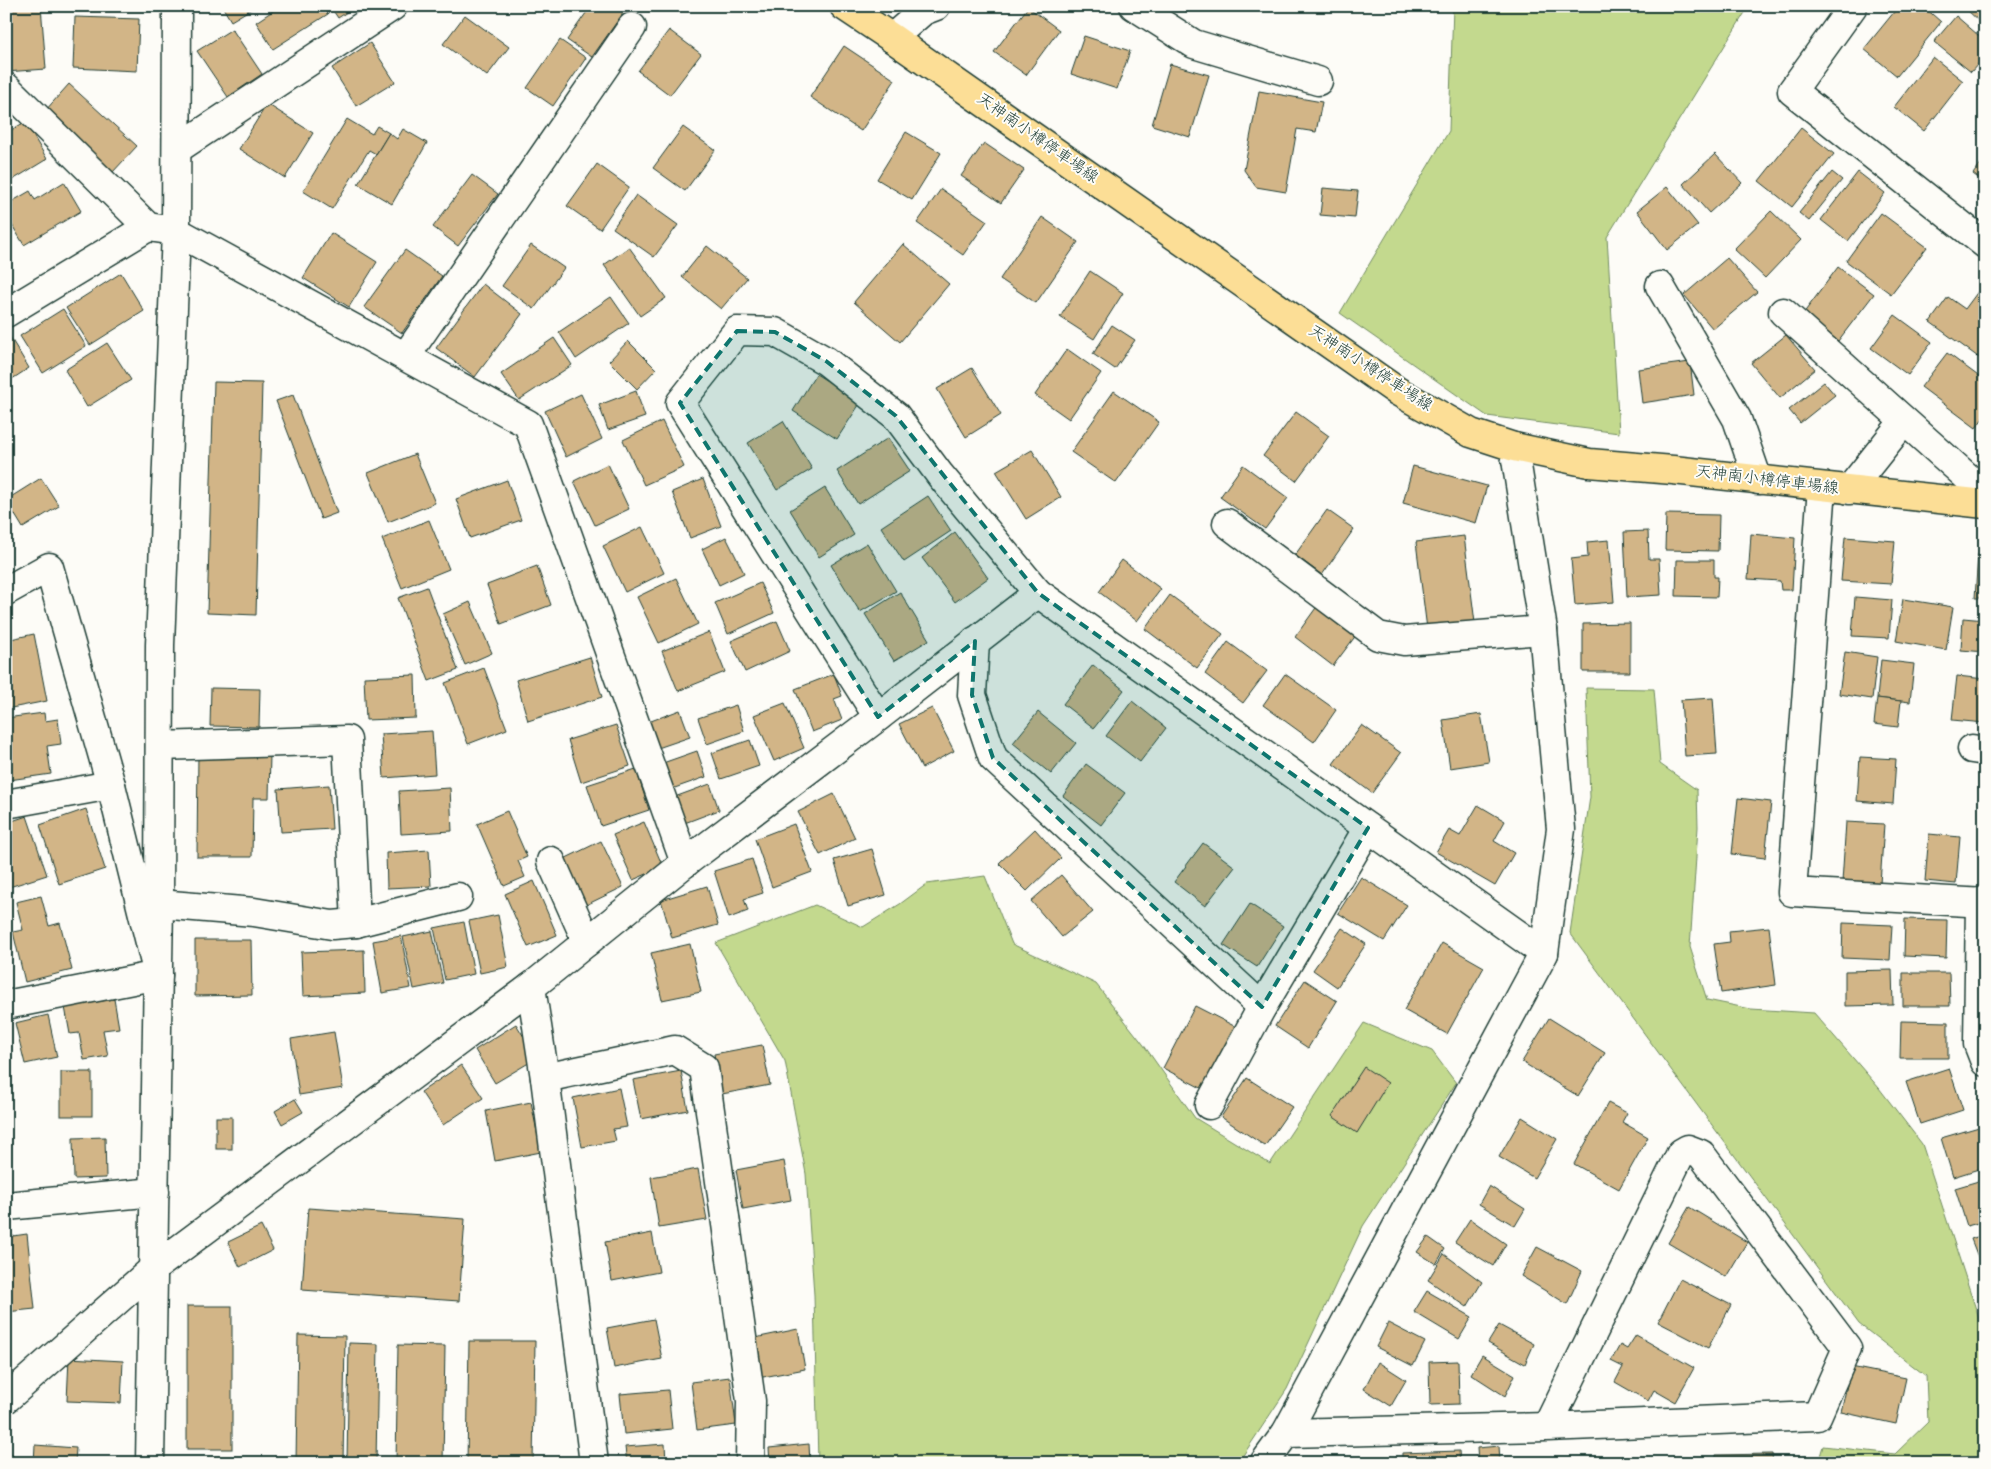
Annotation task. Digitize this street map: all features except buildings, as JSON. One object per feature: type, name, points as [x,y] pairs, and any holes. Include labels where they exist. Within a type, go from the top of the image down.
[{"type":"main road","name":"天神南小樽停車場線","points":[[844,6],[1397,391],[1471,433],[1514,447],[1589,463],[1673,470],[1985,504]]},
{"type":"street","points":[[150,1463],[160,904],[160,645],[176,230],[177,6]]},
{"type":"street","points":[[177,149],[393,6]]},
{"type":"street","points":[[892,38],[923,11],[936,6]]},
{"type":"street","points":[[1134,6],[1194,44],[1318,81]]},
{"type":"street","points":[[1854,6],[1792,92],[1985,244]]},
{"type":"street","points":[[406,356],[632,27]]},
{"type":"street","points":[[9,95],[148,227]]},
{"type":"street","points":[[6,313],[148,227],[176,230],[528,424],[685,862]]},
{"type":"street","points":[[1660,286],[1737,419],[1758,480]]},
{"type":"street","points":[[1783,312],[1985,493]]},
{"type":"street","points":[[878,717],[680,403],[737,331],[775,332],[826,361],[896,416],[940,475],[1038,593],[1544,953]]},
{"type":"street","points":[[1849,490],[1904,421]]},
{"type":"street","points":[[1264,1463],[1286,1433],[1544,953],[1561,829],[1543,630],[1514,447]]},
{"type":"street","points":[[1822,487],[1792,892],[1982,902],[1978,1044],[1985,1062]]},
{"type":"street","points":[[1227,523],[1378,636],[1404,641],[1543,630]]},
{"type":"street","points":[[6,591],[49,567],[111,785],[158,975]]},
{"type":"street","points":[[6,1399],[154,1268],[531,987],[685,862],[878,717],[1038,593]]},
{"type":"street","points":[[975,641],[972,695],[993,758],[1262,1006]]},
{"type":"street","points":[[160,746],[348,740],[356,923]]},
{"type":"street","points":[[6,804],[111,785]]},
{"type":"street","points":[[1209,1105],[1262,1006],[1368,828]]},
{"type":"street","points":[[551,861],[587,942]]},
{"type":"street","points":[[160,904],[254,912],[332,925],[356,923],[458,897]]},
{"type":"street","points":[[6,1005],[158,975]]},
{"type":"street","points":[[531,987],[545,1078],[594,1463]]},
{"type":"street","points":[[545,1078],[675,1050],[704,1068],[751,1402],[750,1463]]},
{"type":"street","points":[[1286,1433],[1547,1427],[1817,1416],[1848,1348],[1701,1154],[1688,1149],[1681,1154],[1547,1427]]},
{"type":"street","points":[[6,1206],[154,1192]]},
{"type":"highlighted area","points":[[737,331],[775,332],[826,361],[896,416],[1038,593],[1368,828],[1262,1007],[993,758],[972,695],[975,641],[878,717],[680,403]]},
{"type":"green space","points":[[1453,6],[1749,6],[1607,237],[1619,433],[1487,416],[1340,313],[1449,131]]},
{"type":"green space","points":[[1586,688],[1654,689],[1660,764],[1697,790],[1698,827],[1690,947],[1707,1000],[1751,1009],[1814,1013],[1879,1088],[1922,1144],[1985,1337],[1985,1463],[1818,1463],[1823,1446],[1895,1454],[1928,1422],[1926,1376],[1859,1324],[1570,933],[1590,797]]},
{"type":"green space","points":[[985,876],[1012,944],[1096,984],[1143,1044],[1195,1118],[1270,1164],[1364,1023],[1432,1051],[1456,1083],[1363,1226],[1287,1389],[1238,1463],[818,1463],[814,1295],[806,1174],[785,1061],[716,943],[815,905],[863,927],[900,904],[927,884]]}]
